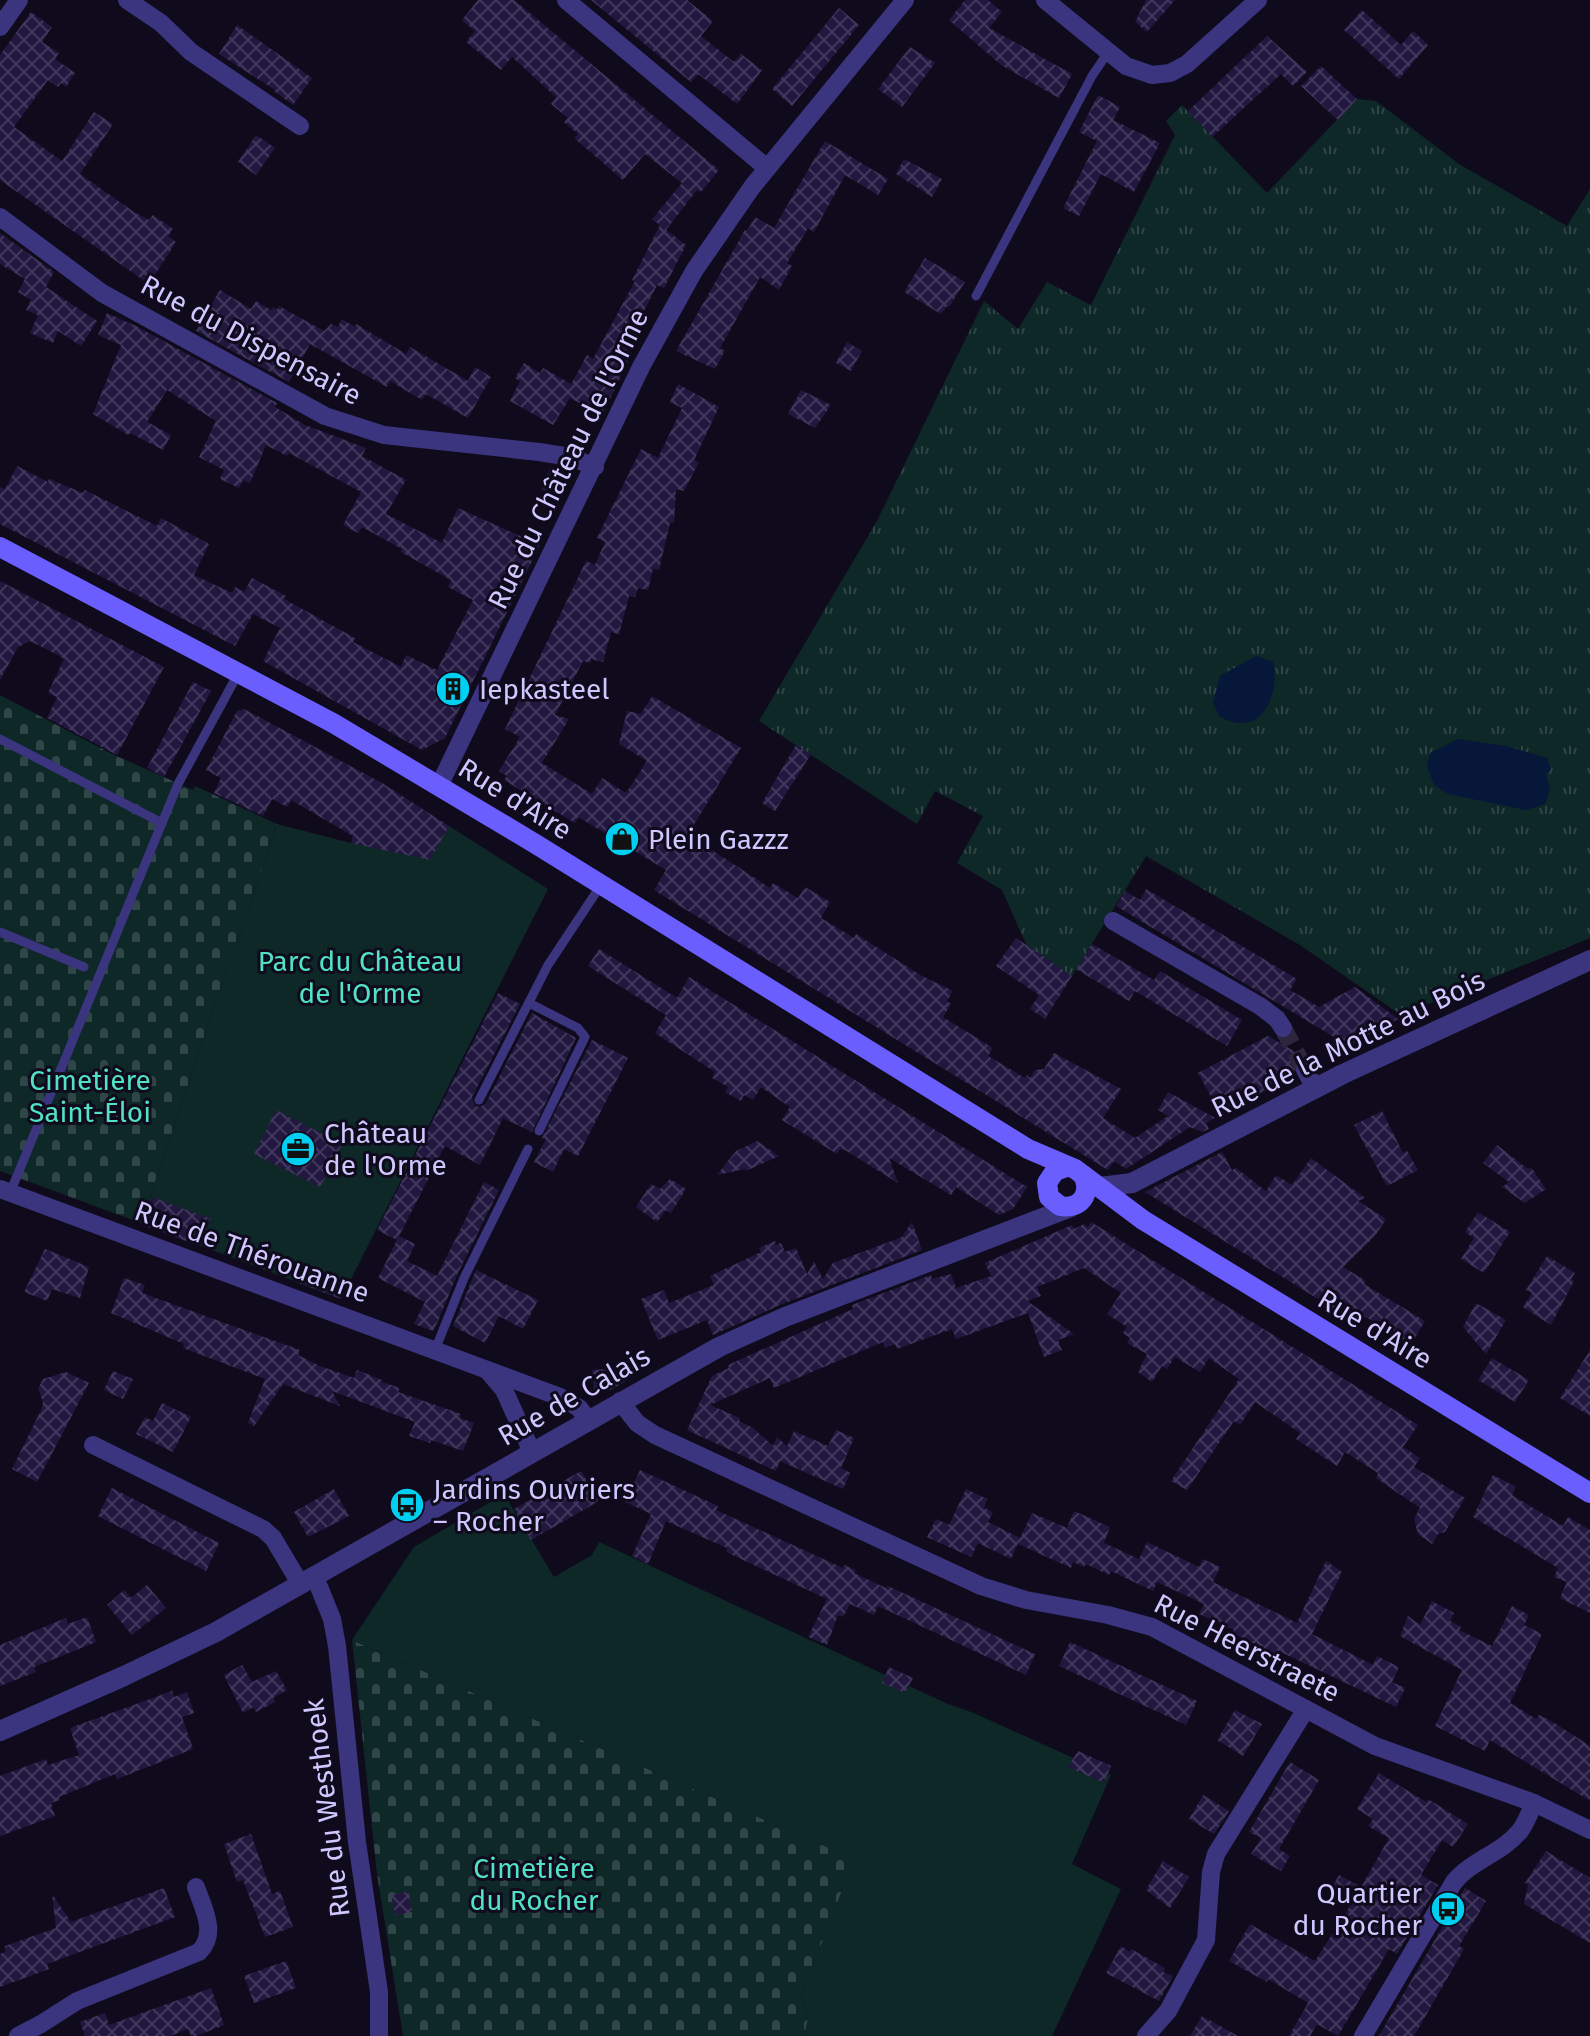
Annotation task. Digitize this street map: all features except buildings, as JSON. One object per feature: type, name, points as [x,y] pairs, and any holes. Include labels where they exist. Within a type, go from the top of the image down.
[{"type":"main road","name":"Rue d'Aire","points":[[0,547],[333,723],[439,786],[1028,1149],[1125,1201],[1590,1493]]},
{"type":"main road","name":"Rue d'Aire","points":[[1028,1149],[1039,1162],[1048,1187]]},
{"type":"main road","points":[[1055,1171],[1083,1176],[1087,1191],[1076,1205],[1057,1205],[1048,1187],[1055,1171]]},
{"type":"main road","name":"Rue d'Aire","points":[[1076,1205],[1125,1201]]},
{"type":"street","points":[[0,27],[19,0]]},
{"type":"street","points":[[127,0],[161,23],[191,52],[300,126]]},
{"type":"street","points":[[566,0],[767,168]]},
{"type":"street","name":"Rue du Château de l'Orme","points":[[439,786],[641,367],[689,280],[767,168],[905,0]]},
{"type":"street","points":[[1045,0],[1135,71],[1152,75],[1170,73],[1196,58],[1258,0]]},
{"type":"street","name":"Rue du Dispensaire","points":[[0,217],[102,293],[325,416],[384,435],[539,452],[571,457],[595,467]]},
{"type":"street","points":[[1113,921],[1260,1006],[1283,1028]]},
{"type":"street","name":"Rue de la Motte au Bois","points":[[1125,1201],[1310,1079],[1590,960]]},
{"type":"street","name":"Rue de Calais","points":[[1018,1227],[1034,1214],[1048,1187]]},
{"type":"street","name":"Rue de Thérouanne","points":[[5,1191],[560,1397],[579,1408],[588,1420]]},
{"type":"street","name":"Rue de Calais","points":[[0,1731],[158,1661],[308,1581],[708,1353],[760,1328],[1076,1205]]},
{"type":"street","points":[[484,1368],[504,1390],[532,1452]]},
{"type":"street","name":"Rue Heerstraete","points":[[620,1401],[637,1423],[655,1435],[981,1586],[1026,1600],[1108,1615],[1152,1627],[1383,1750],[1534,1803],[1590,1830]]},
{"type":"street","name":"Rue du Westhoek","points":[[93,1445],[263,1529],[308,1581],[332,1619],[357,1842],[379,1992],[379,2036]]},
{"type":"street","points":[[1146,2036],[1164,2017],[1203,1948],[1208,1932],[1211,1872],[1216,1854],[1306,1709]]},
{"type":"street","points":[[1363,2036],[1454,1882],[1515,1836],[1534,1803]]},
{"type":"street","points":[[18,2036],[87,1996],[199,1952],[209,1932],[196,1887]]},
{"type":"lane","points":[[976,296],[1092,76],[1109,51]]},
{"type":"lane","points":[[5,1191],[178,784],[239,672]]},
{"type":"lane","points":[[0,739],[162,823]]},
{"type":"lane","points":[[479,1100],[548,965],[601,885]]},
{"type":"lane","points":[[0,932],[84,967]]},
{"type":"lane","points":[[529,1003],[578,1028],[585,1037],[539,1131]]},
{"type":"lane","points":[[435,1350],[459,1290],[528,1149]]},
{"type":"green space","points":[[1357,99],[1376,101],[1459,164],[1567,226],[1590,189],[1590,938],[1401,1015],[1300,945],[1146,856],[1072,976],[1027,946],[1002,890],[957,863],[983,816],[935,791],[917,824],[759,721],[877,521],[984,301],[1018,329],[1047,282],[1091,305],[1175,135],[1166,121],[1182,105],[1267,193]]},
{"type":"green space","name":"Cimetière Saint-Éloi","points":[[0,695],[112,754],[193,790],[195,786],[277,824],[141,1223],[0,1171]]},
{"type":"green space","name":"Parc du Château de l'Orme","points":[[277,824],[351,843],[449,826],[548,889],[341,1299],[141,1223]]},
{"type":"green space","points":[[504,1494],[554,1577],[592,1555],[599,1542],[948,1704],[1111,1775],[1072,1864],[1121,1889],[1052,2036],[804,2036],[808,2020],[801,1997],[854,1859],[352,1640],[414,1547]]},
{"type":"green space","name":"Cimetière du Rocher","points":[[352,1640],[855,1859],[801,1997],[808,2020],[804,2036],[403,2036],[377,1874]]},
{"type":"water","points":[[1256,656],[1273,662],[1273,692],[1265,711],[1249,722],[1237,723],[1220,717],[1213,703],[1220,676]]},
{"type":"water","points":[[1458,739],[1506,746],[1547,758],[1551,770],[1546,774],[1550,789],[1545,804],[1526,810],[1448,794],[1434,785],[1427,766],[1430,753]]},
{"type":"tunnel","points":[[1283,1028],[1305,1070]]},
{"type":"place","name":"Iepkasteel","points":[[453,689]]},
{"type":"place","name":"Plein Gazzz","points":[[622,839]]},
{"type":"place","name":"Château de l'Orme","points":[[298,1149]]},
{"type":"place","name":"Jardins Ouvriers – Rocher","points":[[407,1505]]},
{"type":"place","name":"Quartier du Rocher","points":[[1448,1909]]}]
